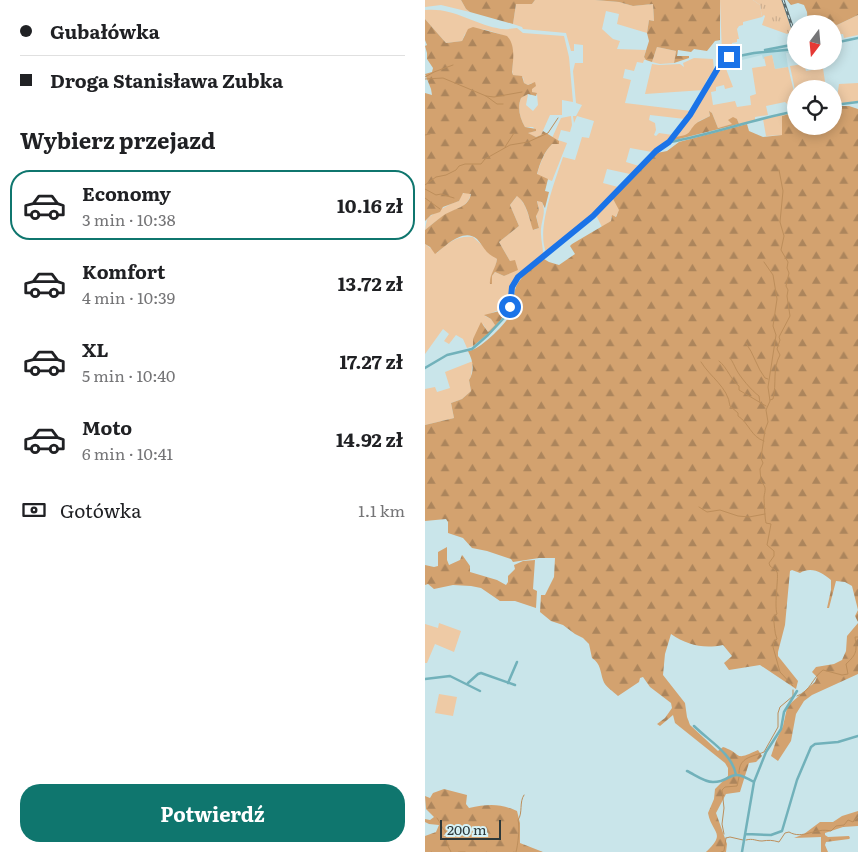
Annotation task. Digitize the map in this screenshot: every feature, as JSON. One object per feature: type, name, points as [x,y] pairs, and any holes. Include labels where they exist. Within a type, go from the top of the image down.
[{"type":"street","points":[[843,41],[858,38]]},
{"type":"street","points":[[765,50],[787,46]]},
{"type":"street","points":[[425,368],[447,355],[477,346],[503,319],[510,307],[512,287],[518,277],[593,216],[656,151],[669,142],[690,115],[724,58],[787,50]]},
{"type":"street","points":[[842,104],[858,102]]},
{"type":"street","points":[[669,142],[787,113]]},
{"type":"street","points":[[508,683],[517,662]]},
{"type":"street","points":[[468,684],[477,674],[481,673],[515,685]]},
{"type":"street","points":[[425,679],[448,676],[480,691]]},
{"type":"street","points":[[742,852],[754,782],[766,752],[781,729],[784,712],[797,691]]},
{"type":"street","points":[[694,726],[728,756],[734,764],[736,775]]},
{"type":"street","points":[[745,834],[771,835],[782,832],[797,780],[811,747],[815,744],[838,742],[858,736]]},
{"type":"street","points":[[687,771],[709,782],[724,780],[732,775],[742,774],[754,782]]},
{"type":"shaded area","points":[[787,47],[787,67],[775,69],[772,55],[763,59],[762,55],[742,60],[723,61],[722,58]]},
{"type":"green space","points":[[425,0],[461,0],[470,12],[441,5],[425,7]]},
{"type":"green space","points":[[461,0],[535,0],[532,4],[516,4],[513,24],[470,12]]},
{"type":"green space","points":[[535,0],[595,0],[619,2],[633,6],[653,4],[654,21],[649,20],[647,33],[617,24],[619,14],[606,11],[602,29],[613,39],[620,41],[617,49],[646,50],[644,57],[646,60],[643,63],[637,62],[634,71],[625,69],[623,78],[631,80],[625,103],[691,111],[685,119],[650,115],[649,120],[655,123],[656,130],[654,135],[656,136],[659,133],[673,135],[652,152],[630,148],[626,162],[639,166],[630,174],[607,169],[603,183],[618,187],[593,215],[546,252],[543,231],[545,218],[551,192],[563,157],[575,160],[582,137],[589,138],[594,121],[577,116],[574,123],[573,116],[576,116],[582,105],[576,103],[573,71],[575,63],[583,63],[583,45],[574,44],[574,51],[571,51],[566,33],[523,29],[513,24],[516,4],[532,4]]},
{"type":"green space","points":[[595,0],[720,0],[720,40],[715,41],[707,51],[694,49],[691,52],[678,50],[677,56],[689,56],[689,58],[674,63],[676,51],[657,47],[652,62],[644,57],[649,41],[647,33],[649,20],[654,21],[653,4],[633,6],[619,2]]},
{"type":"green space","points":[[720,0],[753,0],[760,5],[762,17],[743,22],[743,25],[739,26],[737,29],[739,39],[737,39],[737,42],[732,43],[732,50],[729,51],[729,54],[722,54]]},
{"type":"green space","points":[[753,0],[782,0],[787,16],[787,34],[762,25],[765,16],[762,17],[760,5]]},
{"type":"green space","points":[[787,0],[858,0],[858,15],[843,22],[843,15],[807,15],[804,5],[798,3],[791,5]]},
{"type":"green space","points":[[425,10],[453,13],[499,29],[517,28],[523,33],[564,36],[569,57],[573,102],[562,100],[562,115],[550,115],[541,135],[536,137],[527,133],[536,131],[533,127],[525,127],[519,105],[521,98],[528,94],[526,105],[533,111],[538,105],[537,94],[532,92],[532,83],[528,85],[524,83],[523,77],[513,75],[512,45],[508,39],[480,29],[465,34],[462,41],[446,43],[425,19]]},
{"type":"green space","points":[[858,15],[858,35],[844,38],[843,22]]},
{"type":"green space","points":[[425,19],[446,43],[462,41],[468,29],[473,27],[507,36],[513,48],[513,75],[522,76],[524,83],[528,85],[535,82],[536,86],[532,89],[532,92],[537,93],[536,96],[528,94],[521,98],[519,109],[523,124],[525,127],[536,129],[536,131],[528,133],[536,137],[541,135],[543,131],[559,141],[559,144],[552,144],[547,151],[537,174],[548,179],[545,191],[549,192],[545,208],[542,202],[537,201],[539,210],[536,216],[539,228],[533,230],[525,207],[517,196],[510,205],[519,226],[499,242],[510,261],[515,260],[518,270],[504,276],[495,272],[492,276],[492,284],[490,284],[491,278],[497,259],[487,252],[477,239],[472,236],[466,235],[454,239],[435,254],[425,244],[425,230],[444,215],[464,205],[471,194],[463,193],[459,201],[443,207],[440,212],[431,215],[425,221],[425,93],[432,95],[425,74],[432,72],[433,68],[427,59]]},
{"type":"green space","points":[[657,47],[676,51],[674,63],[660,64],[652,62]]},
{"type":"green space","points":[[772,55],[775,69],[787,67],[789,70],[791,80],[787,80],[787,104],[785,102],[766,106],[768,115],[755,117],[755,120],[739,124],[737,119],[733,124],[718,128],[712,113],[709,112],[710,116],[699,121],[687,135],[675,137],[691,117],[723,61],[733,87],[725,89],[724,85],[716,87],[716,91],[711,92],[713,105],[735,101],[737,107],[751,105],[750,96],[756,94],[752,68],[766,66],[764,57]]},
{"type":"green space","points":[[694,58],[713,59],[714,70],[703,87],[704,90],[645,94],[652,64],[680,64],[684,67],[683,63]]},
{"type":"green space","points":[[791,70],[823,70],[825,80],[793,80]]},
{"type":"green space","points":[[858,83],[858,101],[842,103],[842,84]]},
{"type":"green space","points":[[842,106],[858,109],[858,610],[852,586],[845,582],[836,581],[829,608],[827,608],[831,580],[813,570],[800,573],[790,571],[785,625],[778,656],[798,681],[796,689],[760,665],[729,670],[724,663],[732,656],[723,645],[709,647],[695,645],[671,634],[665,654],[663,675],[685,703],[690,725],[718,751],[723,747],[739,756],[745,756],[758,750],[762,756],[756,762],[749,763],[740,792],[726,794],[716,813],[727,844],[726,852],[706,852],[717,836],[708,813],[714,799],[715,789],[728,776],[728,768],[725,763],[675,723],[673,715],[660,726],[657,724],[665,718],[672,708],[671,703],[650,687],[643,677],[640,678],[639,682],[618,696],[604,682],[599,665],[592,658],[589,644],[583,638],[563,625],[551,621],[540,612],[541,595],[545,595],[554,577],[555,558],[539,558],[513,562],[511,559],[472,548],[463,538],[448,533],[448,522],[446,519],[425,521],[425,425],[454,418],[451,403],[462,399],[471,391],[469,380],[473,366],[468,351],[473,350],[486,341],[508,318],[512,309],[516,286],[520,279],[544,259],[559,265],[575,254],[570,246],[572,244],[611,221],[612,215],[616,217],[619,210],[612,197],[657,153],[667,151],[679,142],[747,124],[749,131],[763,137],[782,135],[782,116],[787,115],[787,135],[842,135]]},
{"type":"green space","points":[[709,111],[712,113],[718,128],[732,124],[728,120],[733,117],[737,119],[739,124],[671,141],[675,137],[685,135],[698,122],[710,116]]},
{"type":"green space","points":[[787,114],[782,116],[782,135],[766,136],[763,119]]},
{"type":"green space","points":[[571,116],[572,125],[570,132],[561,130],[558,140],[567,143],[552,181],[537,175],[549,147],[552,144],[559,144],[559,141],[552,138],[561,118]]},
{"type":"green space","points":[[471,193],[464,205],[445,215],[425,230],[427,219],[442,208],[459,201],[461,194]]},
{"type":"green space","points":[[518,195],[525,206],[534,230],[539,228],[536,215],[539,210],[537,200],[542,202],[544,210],[541,230],[543,254],[517,276],[510,293],[507,309],[485,316],[491,319],[495,325],[488,332],[483,324],[473,339],[473,346],[467,348],[463,339],[456,335],[449,344],[444,341],[449,334],[443,329],[425,354],[425,244],[437,253],[453,240],[462,237],[473,237],[497,259],[492,274],[490,284],[492,284],[492,276],[495,272],[504,276],[514,271],[499,242],[519,226],[510,205]]},
{"type":"green space","points":[[612,197],[620,210],[615,217],[611,217],[611,221],[602,227],[596,215]]},
{"type":"green space","points":[[507,309],[497,325],[473,346],[473,339],[481,322],[488,332],[495,325],[491,319],[484,315]]},
{"type":"green space","points":[[473,361],[469,380],[471,391],[462,399],[451,403],[454,418],[425,425],[425,389],[435,387],[437,392],[450,388],[445,372]]},
{"type":"green space","points":[[447,547],[449,565],[460,560],[462,555],[470,566],[470,572],[497,580],[506,585],[508,576],[515,569],[514,565],[523,561],[535,560],[533,589],[537,591],[536,608],[515,601],[500,601],[481,588],[453,585],[434,589],[428,584],[425,585],[425,565],[438,566],[438,552]]},
{"type":"green space","points":[[858,610],[858,622],[855,616]]},
{"type":"green space","points":[[439,623],[461,631],[454,652],[435,644],[427,663],[425,663],[425,624],[438,628]]},
{"type":"green space","points":[[858,623],[858,674],[812,695],[804,701],[796,714],[791,741],[778,761],[771,756],[783,726],[787,708],[815,682],[817,677],[812,672],[816,667],[834,664],[842,660],[846,651],[847,636]]},
{"type":"green space","points":[[439,694],[457,697],[453,716],[435,713]]},
{"type":"green space","points":[[444,789],[467,795],[466,804],[469,808],[493,805],[517,811],[520,823],[520,843],[543,852],[425,852],[425,836],[436,832],[439,825],[425,822],[425,819],[430,820],[434,817],[426,809],[425,796],[430,798],[433,793]]},
{"type":"green space","points":[[858,811],[858,826],[843,827],[825,833],[828,837],[849,836],[850,838],[826,842],[825,845],[828,852],[821,852],[821,837],[794,838],[804,834],[820,822],[833,822],[842,816]]},
{"type":"waterway","points":[[425,77],[453,65]]},
{"type":"waterway","points":[[425,79],[443,78],[486,96],[497,104],[503,104]]},
{"type":"waterway","points":[[486,96],[494,97],[522,92]]},
{"type":"waterway","points":[[425,185],[436,177],[456,170],[459,166],[481,164],[485,159],[510,145],[528,142],[548,133],[558,118]]},
{"type":"waterway","points":[[505,147],[514,133]]},
{"type":"waterway","points":[[425,135],[430,134]]},
{"type":"waterway","points":[[770,400],[773,399],[775,371],[780,355],[777,349],[779,337],[790,316],[786,286],[789,273],[787,268],[788,262],[781,250],[784,236],[780,222],[783,191],[779,170]]},
{"type":"waterway","points":[[425,189],[436,195],[441,194],[454,198]]},
{"type":"waterway","points":[[425,198],[440,209]]},
{"type":"waterway","points":[[764,262],[773,275],[777,299],[773,326],[776,335],[768,387],[770,401],[766,410],[768,422],[761,458],[763,463],[760,469],[761,482],[765,489],[766,523],[771,524],[767,545],[774,551],[774,556],[769,563],[777,572],[777,614],[773,617],[777,639],[773,647],[780,672],[793,686]]},
{"type":"waterway","points":[[746,343],[762,374],[768,379]]},
{"type":"waterway","points":[[730,358],[743,380],[759,396],[760,403]]},
{"type":"waterway","points":[[719,361],[739,386],[739,390],[766,406]]},
{"type":"waterway","points":[[701,362],[726,393],[730,406],[738,413],[738,416],[753,433],[764,441]]},
{"type":"waterway","points":[[699,507],[707,512],[720,510],[738,516],[749,517],[765,514]]},
{"type":"waterway","points":[[797,696],[802,694],[823,670],[842,675],[848,674],[846,664],[854,655],[856,649],[855,637],[858,637]]},
{"type":"waterway","points":[[739,773],[741,764],[744,761],[764,752],[778,727],[780,707],[793,696],[793,690]]},
{"type":"waterway","points":[[724,834],[722,824],[724,808],[722,790],[725,787],[737,786],[739,777]]},
{"type":"waterway","points":[[516,852],[519,836],[518,820],[524,795]]},
{"type":"waterway","points":[[746,840],[771,840],[779,842],[785,833],[789,832],[799,835],[825,830],[831,831],[836,826],[844,825],[848,820],[853,822],[858,817]]},
{"type":"waterway","points":[[437,818],[445,831],[447,844],[451,852]]},
{"type":"waterway","points":[[726,838],[743,840]]},
{"type":"waterway","points":[[721,852],[724,851],[726,838]]},
{"type":"waterway","points":[[460,852],[465,852]]},
{"type":"railway","points":[[783,0],[788,15]]},
{"type":"route","points":[[510,307],[512,287],[518,277],[593,216],[656,151],[669,142],[690,115],[724,58],[729,57]]}]
